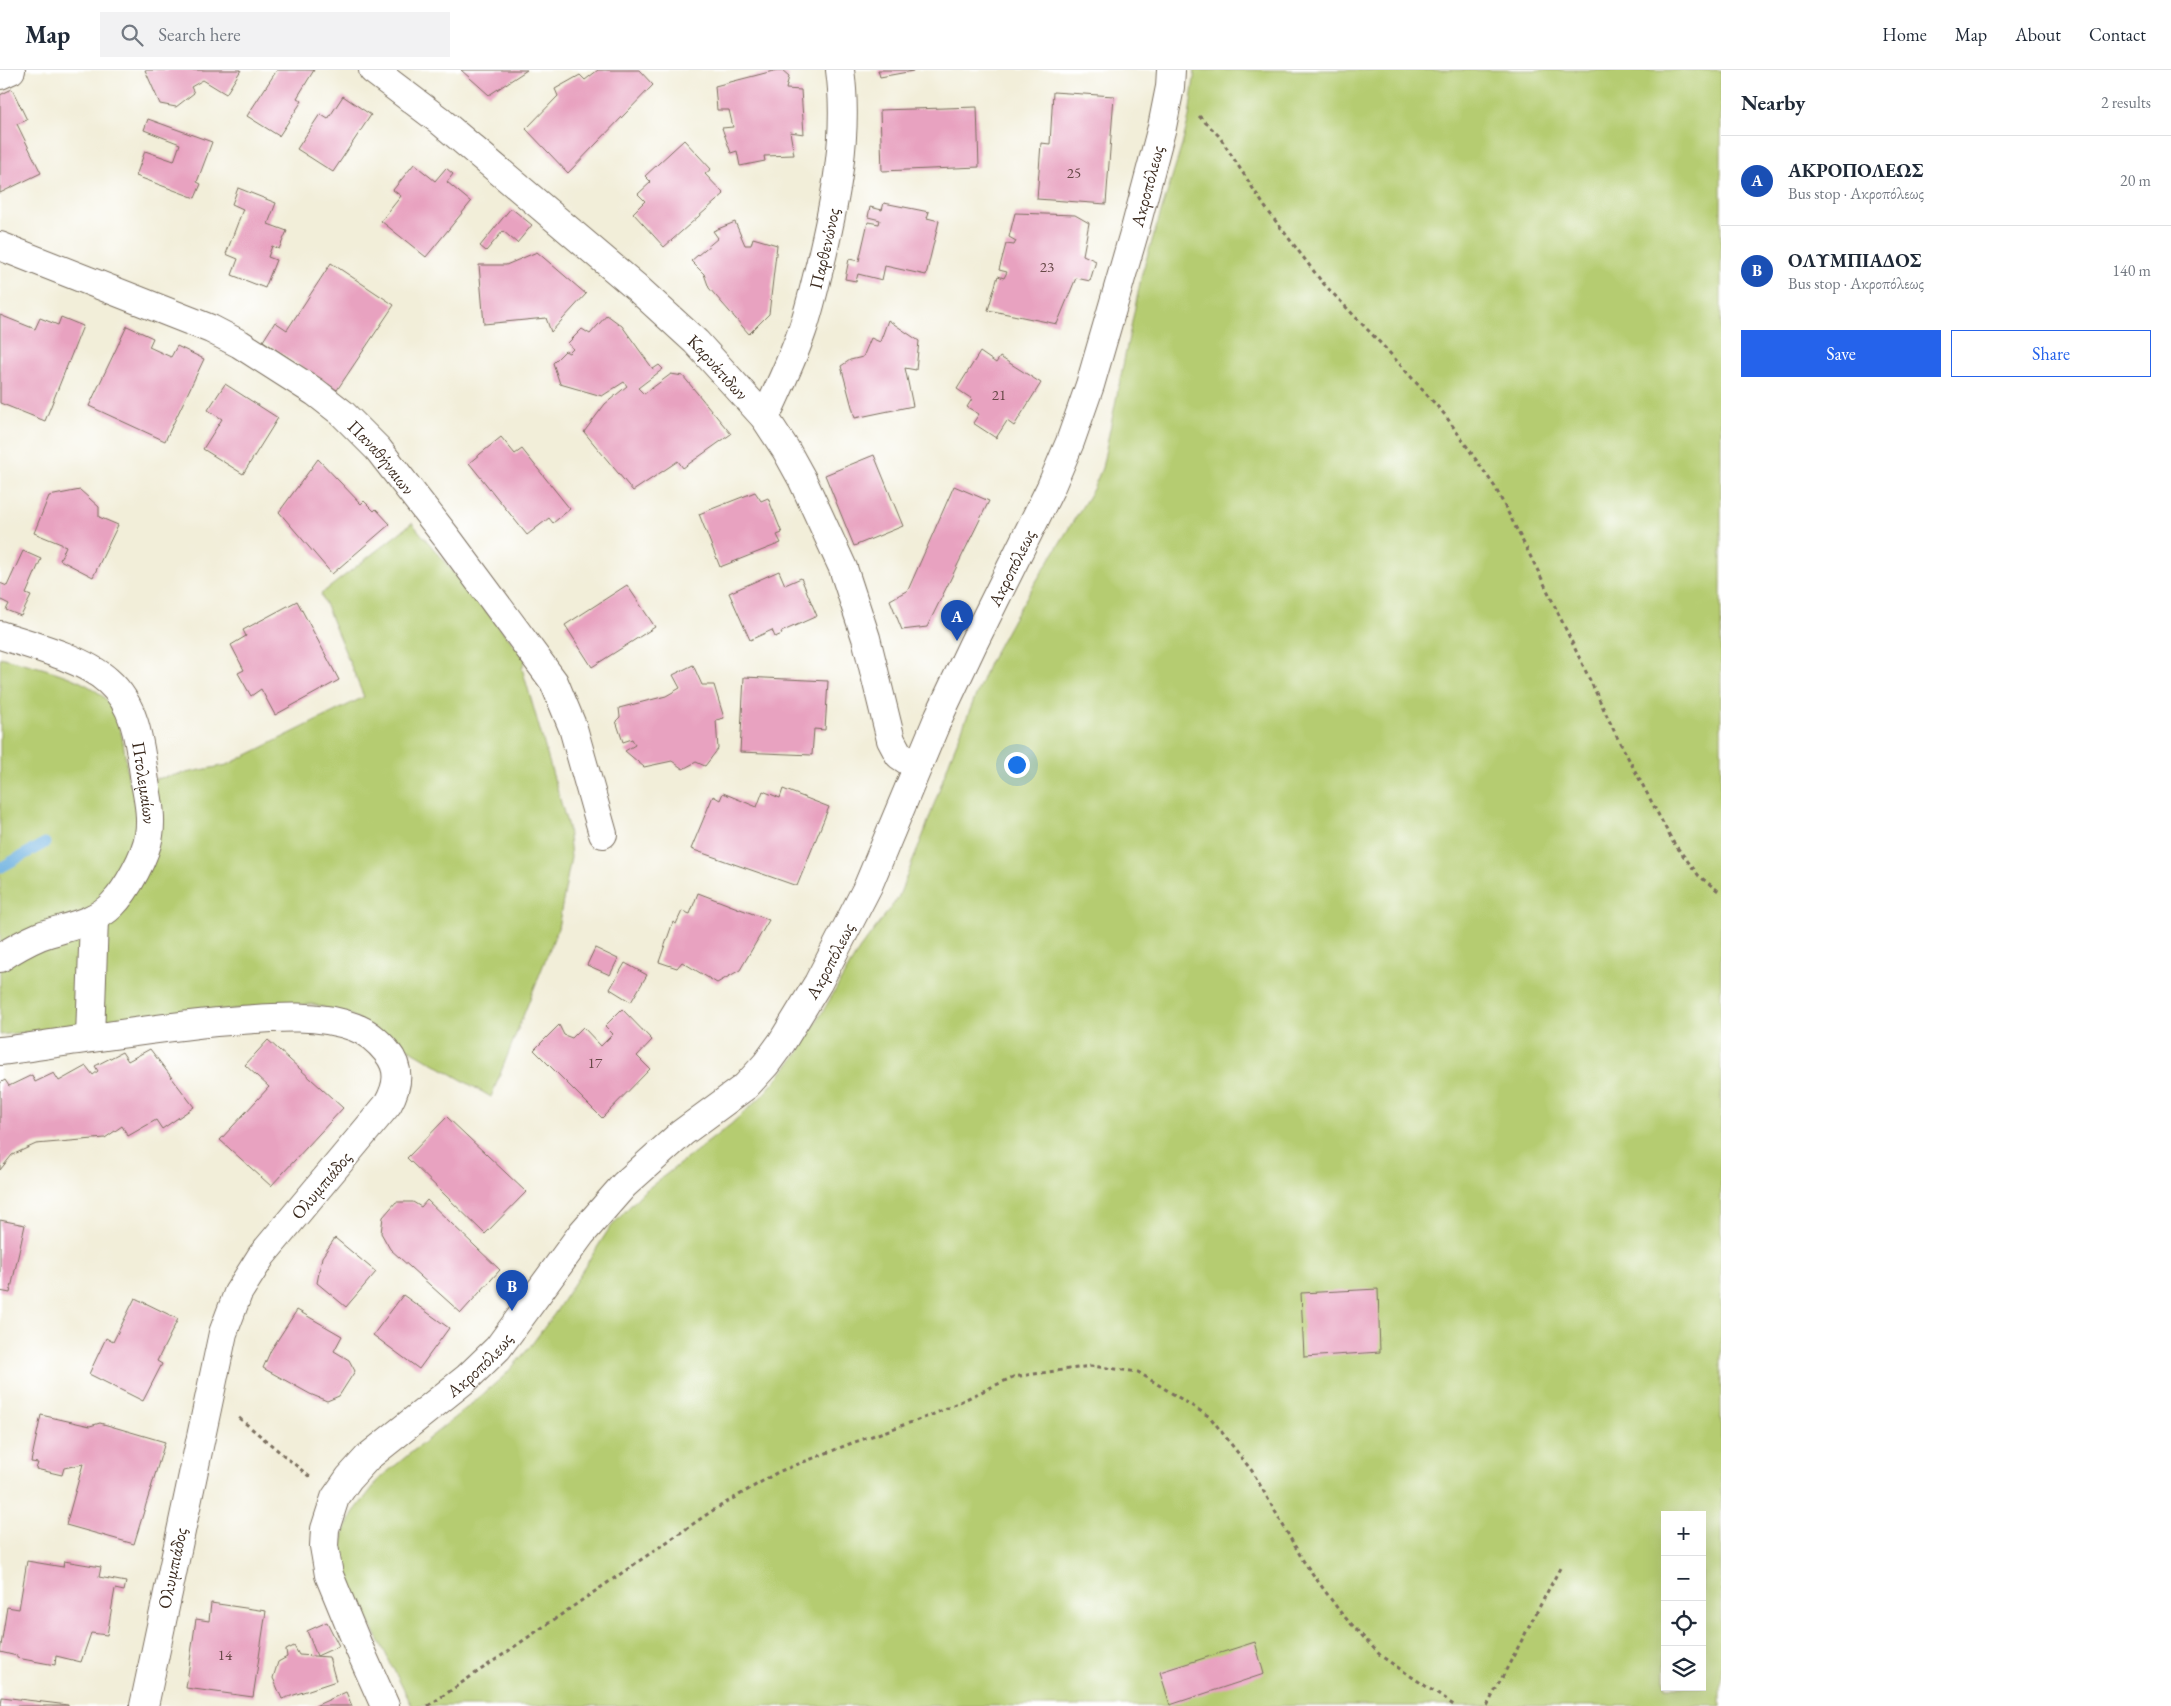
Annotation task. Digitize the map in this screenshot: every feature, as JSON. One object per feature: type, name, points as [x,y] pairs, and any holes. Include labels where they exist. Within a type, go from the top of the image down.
[{"type":"street","points":[[0,75],[11,70]]},
{"type":"street","name":"Καρυάτιδων","points":[[373,70],[439,120],[636,287],[696,342],[765,418],[802,479],[843,568],[866,638],[891,740],[899,756],[917,767]]},
{"type":"street","name":"Παρθενώνος","points":[[765,418],[801,334],[828,230],[835,197],[843,132],[843,89],[840,70]]},
{"type":"street","name":"Ακροπόλεως","points":[[386,1706],[358,1648],[329,1575],[324,1546],[325,1528],[335,1498],[364,1461],[467,1378],[498,1348],[582,1233],[624,1185],[676,1137],[746,1086],[766,1064],[782,1042],[818,983],[868,886],[917,767],[972,644],[1050,489],[1070,442],[1114,307],[1154,161],[1170,79]]},
{"type":"street","name":"Παναθήναιων","points":[[0,246],[211,329],[240,344],[315,392],[349,419],[378,449],[448,538],[554,682],[573,728],[603,834]]},
{"type":"street","name":"Πτολεμαίων","points":[[0,635],[56,654],[100,674],[118,691],[132,716],[140,749],[149,811],[149,837],[142,858],[120,896],[107,910],[94,918],[41,936],[0,958]]},
{"type":"street","points":[[90,1038],[94,918]]},
{"type":"street","name":"Ολυμπιάδος","points":[[0,1051],[230,1020],[272,1018],[317,1019],[352,1026],[368,1034],[389,1055],[396,1068],[397,1083],[388,1104],[287,1224],[246,1278],[229,1312],[209,1394],[144,1706]]},
{"type":"path","points":[[1170,79],[1219,136],[1265,207],[1322,282],[1388,350],[1445,415],[1495,487],[1617,737],[1673,842],[1699,876],[1721,893]]},
{"type":"path","points":[[428,1706],[712,1512],[778,1472],[852,1442],[932,1415],[1013,1377],[1091,1366],[1138,1372],[1210,1417],[1252,1471],[1304,1562],[1341,1613],[1381,1656],[1455,1706]]},
{"type":"path","points":[[209,1394],[335,1498]]},
{"type":"path","points":[[1488,1706],[1560,1568]]},
{"type":"green space","points":[[1195,70],[1721,70],[1721,1706],[412,1706],[351,1585],[342,1549],[344,1532],[353,1513],[381,1477],[505,1375],[529,1348],[555,1313],[609,1229],[642,1193],[730,1125],[762,1096],[797,1055],[859,950],[898,898],[924,833],[950,759],[989,663],[1013,619],[1093,489],[1102,468],[1142,273],[1189,117]]},
{"type":"green space","points":[[412,523],[526,659],[522,668],[568,827],[571,857],[558,928],[491,1097],[351,1015],[312,1004],[263,1006],[0,1035],[0,657],[62,674],[93,689],[105,698],[113,709],[120,727],[129,784],[227,765],[364,697],[321,594]]},
{"type":"building","points":[[145,70],[241,70],[226,94],[203,80],[191,87],[194,93],[176,107],[160,104]]},
{"type":"building","points":[[277,70],[314,70],[297,98],[302,101],[279,136],[247,116]]},
{"type":"building","points":[[461,70],[527,70],[489,95]]},
{"type":"building","points":[[598,70],[639,70],[653,85],[568,173],[526,129],[558,96],[555,89],[580,75],[585,80]]},
{"type":"building","points":[[782,70],[789,76],[786,89],[801,90],[804,134],[790,132],[794,155],[764,156],[765,161],[740,166],[737,151],[731,153],[722,128],[733,127],[729,110],[717,110],[715,86]]},
{"type":"building","points":[[878,70],[913,70],[913,71],[880,77]]},
{"type":"building","points":[[12,89],[27,120],[17,124],[41,173],[0,193],[0,95]]},
{"type":"building","points":[[1053,92],[1114,96],[1106,204],[1037,199],[1041,143],[1050,144]]},
{"type":"building","points":[[343,96],[371,115],[333,172],[297,149],[320,114],[328,119]]},
{"type":"building","points":[[977,107],[979,167],[882,171],[880,110]]},
{"type":"building","points":[[148,119],[212,142],[197,182],[201,184],[195,198],[136,176],[145,151],[174,161],[180,144],[144,130]]},
{"type":"building","points":[[684,140],[711,169],[705,174],[724,194],[664,247],[633,213],[645,201],[638,194],[651,182],[645,176]]},
{"type":"building","points":[[414,164],[435,181],[446,168],[453,174],[447,182],[471,202],[426,257],[381,221],[401,196],[393,190]]},
{"type":"building","points":[[238,188],[276,203],[268,224],[287,231],[279,249],[272,246],[268,257],[276,260],[265,288],[232,275],[238,259],[226,254],[243,209],[232,204]]},
{"type":"building","points":[[884,203],[929,212],[927,218],[939,221],[926,275],[885,266],[882,280],[858,274],[856,281],[845,279],[849,259],[859,261],[868,222],[879,224],[880,220],[868,217],[870,207],[882,210]]},
{"type":"building","points":[[511,208],[532,225],[517,243],[503,231],[486,251],[480,246]]},
{"type":"building","points":[[1015,213],[1075,215],[1089,223],[1083,255],[1096,261],[1090,281],[1076,278],[1057,324],[988,310],[998,276],[1004,278],[1007,272],[999,270],[1006,244],[1014,245],[1016,241],[1009,237]]},
{"type":"building","points":[[735,222],[745,245],[751,245],[753,238],[777,245],[769,314],[749,334],[709,288],[704,274],[691,261],[718,238],[713,231]]},
{"type":"building","points":[[537,252],[586,294],[551,332],[546,318],[484,324],[479,265],[506,265]]},
{"type":"building","points":[[331,263],[394,305],[337,390],[263,341],[275,322],[287,330]]},
{"type":"building","points":[[0,315],[35,329],[40,318],[58,325],[61,317],[83,326],[45,421],[0,403]]},
{"type":"building","points":[[607,315],[622,326],[653,369],[659,365],[663,369],[638,388],[644,394],[671,374],[683,376],[731,434],[683,468],[678,461],[633,491],[584,432],[605,404],[627,386],[624,382],[602,396],[560,384],[553,363],[565,351],[569,353],[573,349],[568,343],[582,329],[590,334]]},
{"type":"building","points":[[888,320],[919,341],[916,370],[905,368],[913,406],[855,418],[841,366],[850,360],[863,357],[871,338],[880,342]]},
{"type":"building","points":[[127,326],[153,338],[149,347],[171,357],[177,346],[204,359],[165,441],[89,406]]},
{"type":"building","points":[[980,352],[996,363],[1000,357],[1041,383],[1014,426],[1007,421],[996,438],[973,423],[979,414],[967,407],[972,399],[957,389]]},
{"type":"building","points":[[225,384],[278,418],[243,474],[203,449],[222,419],[208,410]]},
{"type":"building","points":[[501,437],[515,454],[522,449],[570,509],[553,523],[549,518],[527,535],[469,463]]},
{"type":"building","points":[[874,455],[903,526],[854,546],[825,475]]},
{"type":"building","points":[[318,459],[361,504],[364,501],[374,511],[376,509],[390,524],[332,574],[279,512]]},
{"type":"building","points":[[954,486],[989,501],[927,627],[902,630],[890,600],[908,590]]},
{"type":"building","points":[[80,490],[99,507],[99,517],[118,525],[93,577],[60,560],[66,546],[34,533],[49,496]]},
{"type":"building","points":[[755,492],[761,501],[768,498],[782,533],[777,535],[781,543],[720,567],[699,514]]},
{"type":"building","points":[[23,551],[41,559],[26,594],[31,596],[21,616],[6,610],[9,604],[1,600],[0,604],[0,583],[7,586]]},
{"type":"building","points":[[779,571],[785,585],[801,578],[817,616],[781,632],[782,634],[775,637],[772,630],[750,640],[729,593]]},
{"type":"building","points":[[627,585],[655,627],[592,667],[565,625]]},
{"type":"building","points":[[297,601],[339,680],[275,715],[261,689],[251,696],[238,673],[244,670],[231,645],[246,636],[243,630]]},
{"type":"building","points":[[693,665],[702,685],[714,685],[724,718],[716,720],[718,749],[705,766],[696,762],[683,769],[672,761],[644,767],[625,751],[635,745],[632,739],[623,742],[616,721],[620,717],[619,708],[666,696],[680,688],[673,675]]},
{"type":"building","points":[[744,677],[828,681],[825,730],[814,729],[812,755],[740,752]]},
{"type":"building","points":[[783,789],[829,807],[797,886],[691,849],[713,796],[720,800],[723,793],[757,807],[763,791],[780,798]]},
{"type":"building","points":[[698,893],[769,920],[740,970],[717,983],[682,962],[677,968],[659,962],[673,922],[676,924],[682,911],[690,914]]},
{"type":"building","points":[[595,948],[618,959],[610,975],[587,965]]},
{"type":"building","points":[[625,963],[647,975],[631,1002],[610,989]]},
{"type":"building","points":[[622,1009],[652,1040],[637,1056],[650,1069],[602,1118],[534,1050],[559,1025],[564,1035],[572,1038],[583,1027],[601,1046],[613,1034],[605,1026]]},
{"type":"building","points":[[268,1040],[343,1108],[271,1186],[220,1140],[269,1087],[245,1065]]},
{"type":"building","points":[[150,1049],[194,1107],[162,1129],[156,1120],[128,1136],[122,1126],[105,1138],[36,1144],[12,1155],[0,1170],[0,1083],[5,1080],[9,1086],[32,1075],[35,1082],[54,1073],[59,1081],[86,1066],[93,1075],[98,1071],[95,1066],[122,1052],[128,1061]]},
{"type":"building","points":[[447,1117],[526,1192],[485,1234],[407,1158]]},
{"type":"building","points":[[427,1200],[500,1270],[461,1313],[390,1249],[381,1233],[383,1217],[396,1202],[413,1202],[421,1207]]},
{"type":"building","points":[[0,1220],[25,1225],[10,1293],[0,1291]]},
{"type":"building","points":[[335,1238],[376,1272],[346,1307],[317,1283],[322,1257]]},
{"type":"building","points":[[1378,1289],[1380,1352],[1304,1357],[1301,1293]]},
{"type":"building","points":[[403,1295],[449,1328],[419,1369],[373,1335]]},
{"type":"building","points":[[135,1298],[178,1319],[157,1361],[162,1364],[143,1401],[89,1374],[106,1338],[113,1342]]},
{"type":"building","points":[[297,1310],[342,1336],[334,1351],[349,1360],[355,1371],[339,1396],[327,1401],[310,1394],[263,1368],[271,1350]]},
{"type":"building","points":[[41,1415],[90,1426],[100,1423],[165,1442],[134,1544],[66,1525],[83,1464],[64,1468],[62,1475],[36,1469],[38,1463],[31,1462]]},
{"type":"building","points":[[27,1561],[63,1567],[64,1561],[101,1567],[99,1577],[126,1582],[124,1591],[115,1589],[107,1635],[91,1633],[81,1662],[56,1656],[55,1665],[17,1658],[17,1656],[0,1652],[7,1607],[19,1609]]},
{"type":"building","points":[[211,1603],[266,1611],[253,1697],[186,1688],[196,1619],[209,1621]]},
{"type":"building","points":[[327,1622],[339,1646],[317,1656],[307,1631]]},
{"type":"building","points":[[1255,1642],[1264,1674],[1170,1705],[1160,1672]]},
{"type":"building","points":[[294,1646],[299,1655],[329,1657],[336,1681],[282,1699],[273,1678],[278,1662],[287,1657],[286,1650]]},
{"type":"building","points":[[346,1692],[352,1706],[315,1706]]},
{"type":"building","points":[[2,1697],[68,1705],[68,1706],[1,1706]]},
{"type":"waterway","points":[[0,868],[45,843]]},
{"type":"place","name":"ΑΚΡΟΠΟΛΕΩΣ","points":[[957,641]]},
{"type":"place","name":"ΟΛΥΜΠΙΑΔΟΣ","points":[[512,1311]]}]
